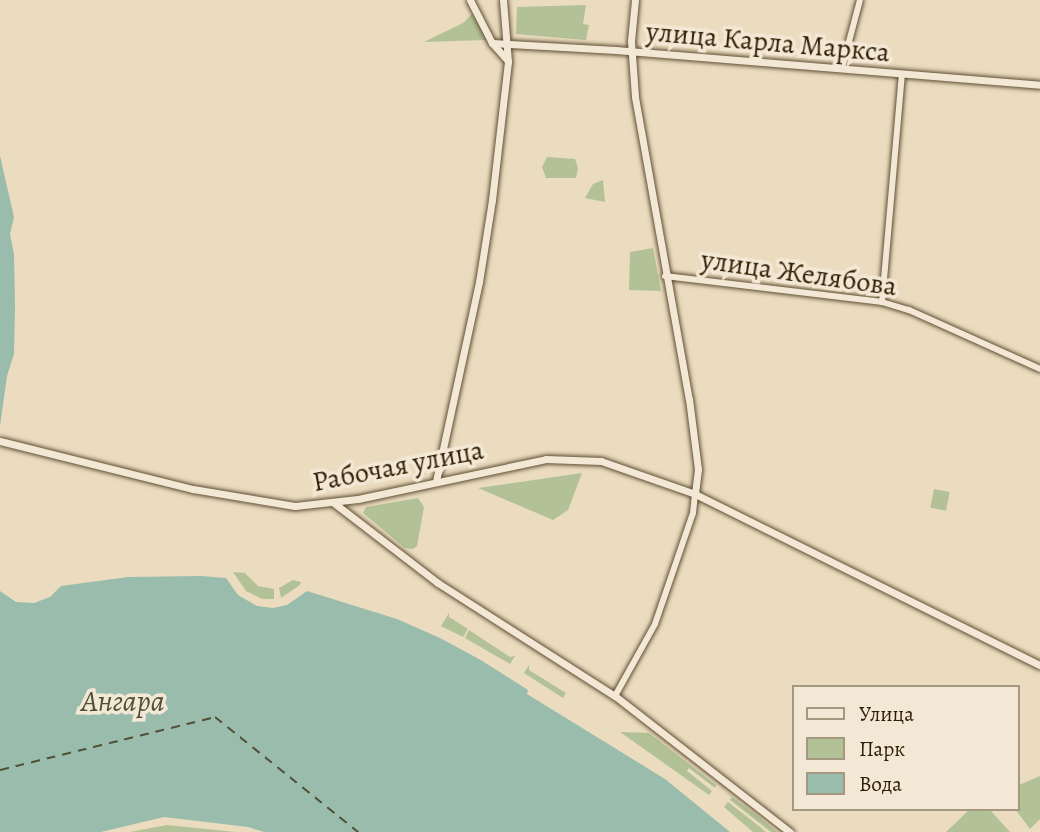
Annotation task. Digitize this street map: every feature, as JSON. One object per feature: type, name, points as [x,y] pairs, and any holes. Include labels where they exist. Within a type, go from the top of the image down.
[{"type":"main road","points":[[470,0],[492,43],[508,62]]},
{"type":"main road","points":[[436,481],[480,282],[508,62],[509,45],[503,27],[503,0]]},
{"type":"main road","points":[[635,0],[631,51],[635,97],[689,399],[698,469],[695,494]]},
{"type":"main road","points":[[486,31],[493,36],[503,27]]},
{"type":"main road","name":"улица Карла Маркса","points":[[492,43],[631,51],[1040,85]]},
{"type":"main road","name":"Рабочая улица","points":[[0,441],[250,500],[303,506],[334,503],[528,461],[574,457],[601,460],[695,494],[1040,665]]},
{"type":"main road","points":[[334,503],[413,564],[497,623],[615,696],[790,832]]},
{"type":"street","points":[[842,68],[860,0]]},
{"type":"street","points":[[882,302],[902,74]]},
{"type":"street","name":"улица Желябова","points":[[666,276],[882,302],[909,310],[1040,369]]},
{"type":"street","points":[[615,696],[655,624],[693,513],[695,494]]},
{"type":"green space","points":[[586,5],[583,24],[589,25],[586,40],[516,34],[517,7]]},
{"type":"green space","points":[[472,14],[487,40],[424,42],[463,23]]},
{"type":"green space","points":[[547,157],[575,159],[578,168],[576,178],[546,178],[542,167]]},
{"type":"green space","points":[[603,180],[605,202],[585,198],[593,184]]},
{"type":"green space","points":[[653,248],[661,291],[629,290],[630,252]]},
{"type":"green space","points":[[582,473],[568,510],[553,520],[478,488]]},
{"type":"green space","points":[[934,489],[950,492],[946,511],[930,508]]},
{"type":"green space","points":[[418,498],[424,507],[417,546],[413,549],[405,548],[363,513],[366,507]]},
{"type":"green space","points":[[233,572],[245,573],[258,586],[274,589],[274,599],[262,599],[246,591]]},
{"type":"green space","points":[[293,580],[301,582],[300,585],[281,598],[279,588]]},
{"type":"green space","points":[[449,613],[449,617],[468,629],[463,637],[441,626]]},
{"type":"green space","points":[[469,630],[510,657],[515,656],[510,664],[465,638]]},
{"type":"green space","points":[[529,665],[529,670],[566,693],[563,698],[524,673]]},
{"type":"green space","points":[[620,732],[649,733],[716,785],[715,788],[689,768],[687,771],[712,791],[709,795]]},
{"type":"green space","points":[[1040,776],[1040,819],[1030,829],[1016,811],[1019,811],[1019,785]]},
{"type":"green space","points":[[732,797],[777,832],[771,832],[730,800]]},
{"type":"green space","points":[[728,802],[766,832],[753,832],[724,807]]},
{"type":"green space","points":[[968,811],[991,811],[1010,832],[946,832]]},
{"type":"green space","points":[[167,825],[236,832],[130,832]]},
{"type":"water","points":[[0,156],[14,217],[10,234],[14,254],[15,306],[14,354],[7,376],[0,426]]},
{"type":"water","name":"Ангара","points":[[128,577],[226,578],[238,595],[257,606],[273,608],[287,605],[307,591],[397,619],[440,638],[479,659],[528,690],[527,694],[665,779],[730,832],[264,832],[248,827],[164,817],[101,832],[0,832],[0,591],[16,602],[34,603],[50,597],[61,586]]},
{"type":"ferry route","points":[[0,770],[215,717],[358,832]]}]
